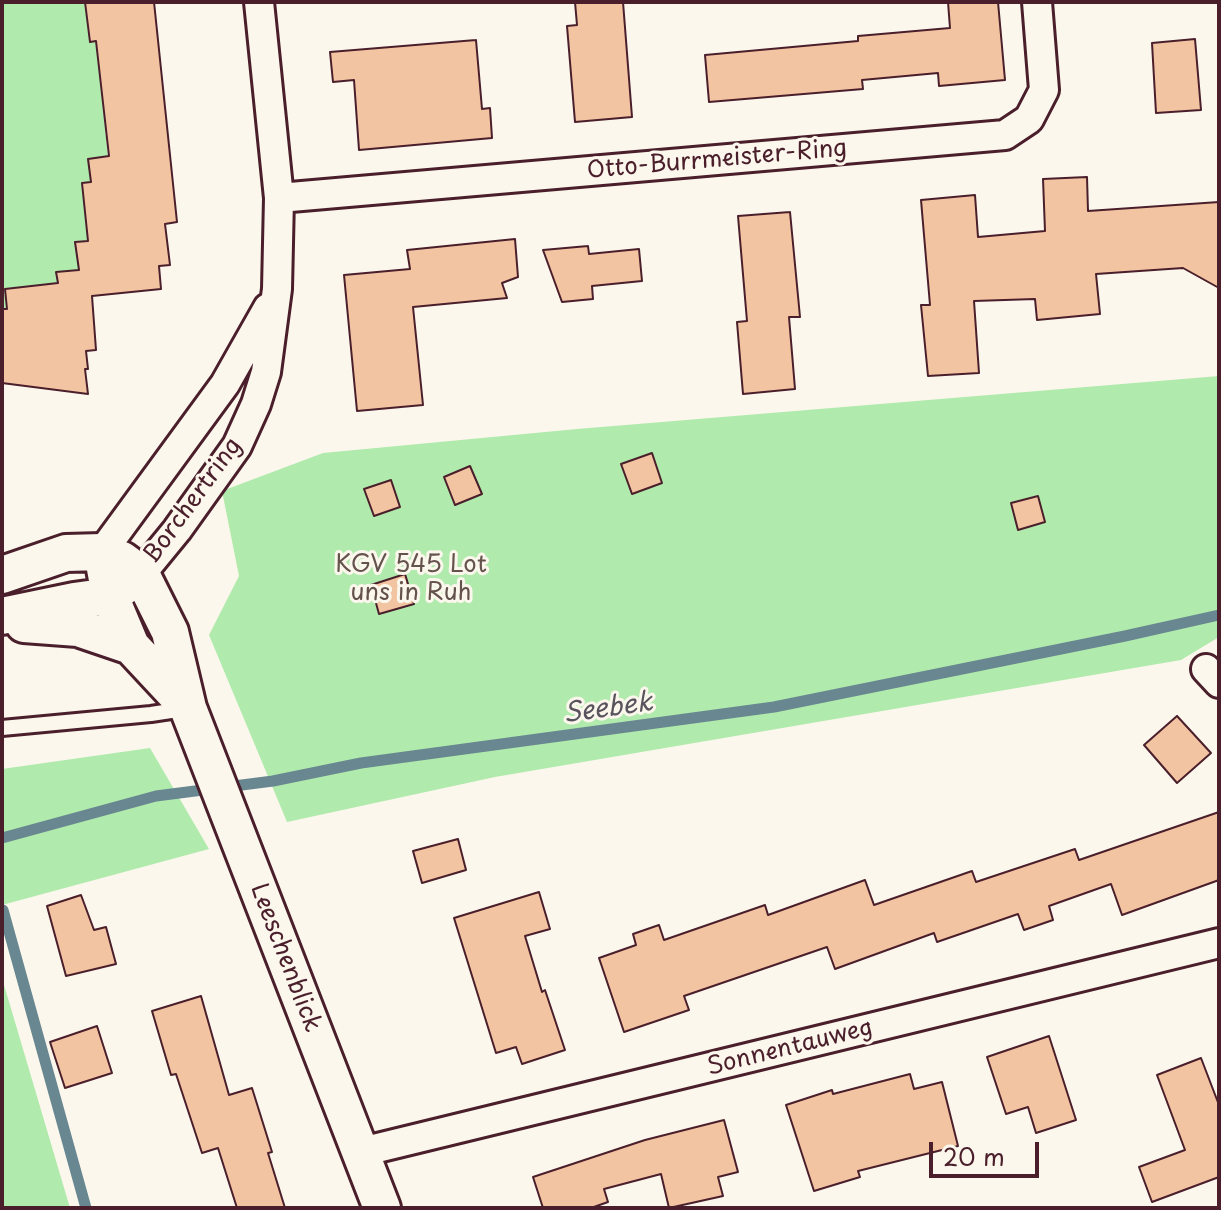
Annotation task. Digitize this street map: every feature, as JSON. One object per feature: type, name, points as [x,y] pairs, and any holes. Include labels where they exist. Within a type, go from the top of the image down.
[{"type":"street","name":"Borchertring","points":[[141,574],[237,446],[266,372],[277,289],[279,198],[259,2]]},
{"type":"street","name":"Otto-Burrmeister-Ring","points":[[279,198],[1005,135],[1029,119],[1044,90],[1037,2]]},
{"type":"street","name":"Borchertring","points":[[102,552],[225,384],[277,289]]},
{"type":"street","points":[[102,552],[110,596],[131,646]]},
{"type":"street","points":[[2,575],[66,553],[102,552],[122,560],[141,574],[110,596],[74,601],[2,619]]},
{"type":"street","name":"Leeschenblick","points":[[141,574],[170,632],[188,708],[382,1208]]},
{"type":"street","points":[[2,619],[78,628],[131,646]]},
{"type":"street","name":"Leeschenblick","points":[[131,646],[188,708]]},
{"type":"street","name":"Sonnentauweg","points":[[361,1152],[1219,943]]},
{"type":"lane","points":[[2,728],[188,708]]},
{"type":"green space","points":[[2,2],[85,2],[90,41],[96,41],[108,156],[88,159],[91,182],[82,184],[88,241],[76,243],[79,270],[57,272],[58,283],[5,289],[7,309],[2,309]]},
{"type":"green space","name":"KGV 545 Lot uns in Ruh","points":[[1219,376],[1219,637],[1181,660],[495,777],[287,822],[209,635],[239,576],[222,491],[323,453]]},
{"type":"green space","points":[[150,748],[209,849],[2,905],[2,769]]},
{"type":"green space","points":[[2,978],[70,1208],[2,1208]]},
{"type":"building","points":[[85,2],[154,2],[177,222],[165,224],[170,265],[159,266],[161,289],[92,296],[96,350],[86,351],[88,394],[2,383],[2,309],[7,309],[5,289],[58,283],[56,272],[79,270],[75,242],[88,241],[82,183],[91,182],[88,159],[109,156],[96,41],[90,42]]},
{"type":"building","points":[[575,2],[623,2],[632,117],[575,122],[567,26],[577,25]]},
{"type":"building","points":[[948,2],[998,2],[1005,80],[939,86],[938,73],[862,80],[863,89],[709,102],[705,55],[858,41],[858,36],[950,28]]},
{"type":"building","points":[[1195,39],[1201,110],[1156,113],[1152,43]]},
{"type":"building","points":[[476,40],[482,109],[490,108],[492,138],[359,150],[354,80],[333,82],[330,52]]},
{"type":"building","points":[[1087,177],[1088,211],[1219,202],[1219,288],[1183,268],[1096,274],[1100,314],[1037,320],[1035,299],[974,301],[979,373],[928,376],[921,305],[930,305],[921,200],[975,195],[978,237],[1045,231],[1043,179]]},
{"type":"building","points":[[790,212],[800,317],[789,317],[795,389],[743,394],[737,322],[747,321],[738,216]]},
{"type":"building","points":[[515,239],[518,277],[502,283],[507,298],[413,307],[423,405],[357,411],[344,275],[410,269],[407,250]]},
{"type":"building","points":[[588,246],[589,254],[639,249],[642,281],[592,286],[593,299],[562,302],[543,250]]},
{"type":"building","points":[[652,453],[662,483],[632,494],[621,464]]},
{"type":"building","points":[[470,466],[482,494],[455,505],[444,477]]},
{"type":"building","points":[[391,480],[400,507],[374,516],[364,489]]},
{"type":"building","points":[[1038,496],[1045,522],[1018,530],[1011,503]]},
{"type":"building","points":[[405,574],[414,604],[379,614],[371,585]]},
{"type":"building","points":[[1177,716],[1211,753],[1177,783],[1144,745]]},
{"type":"building","points":[[1219,812],[1219,880],[1122,915],[1111,884],[1049,906],[1053,920],[1024,930],[1018,914],[937,942],[934,933],[835,969],[827,947],[684,996],[689,1010],[624,1032],[599,958],[636,945],[633,934],[659,925],[664,940],[765,905],[768,915],[865,880],[874,905],[972,871],[976,882],[1075,849],[1079,860]]},
{"type":"building","points":[[458,839],[466,870],[422,883],[413,851]]},
{"type":"building","points":[[539,892],[550,929],[525,936],[542,992],[545,990],[565,1050],[522,1064],[516,1047],[496,1053],[454,918]]},
{"type":"building","points":[[81,895],[94,930],[106,927],[116,964],[66,976],[47,906]]},
{"type":"building","points":[[201,996],[229,1095],[252,1088],[285,1208],[237,1208],[218,1148],[202,1153],[176,1074],[171,1075],[152,1011]]},
{"type":"building","points":[[97,1026],[112,1073],[65,1088],[50,1042]]},
{"type":"building","points":[[1049,1036],[1076,1120],[1036,1133],[1028,1107],[1006,1114],[987,1057]]},
{"type":"building","points":[[1201,1058],[1219,1105],[1219,1177],[1152,1202],[1139,1167],[1185,1150],[1157,1075]]},
{"type":"building","points":[[910,1074],[914,1089],[942,1082],[958,1146],[858,1171],[860,1177],[814,1191],[786,1105],[832,1090],[833,1094]]},
{"type":"building","points":[[724,1120],[738,1172],[718,1177],[723,1196],[669,1208],[661,1174],[604,1189],[608,1202],[591,1208],[543,1208],[533,1177],[645,1140]]},
{"type":"waterway","name":"Seebek","points":[[2,838],[156,796],[273,781],[361,763],[774,707],[1219,615]]},
{"type":"waterway","points":[[3,910],[86,1208]]}]
